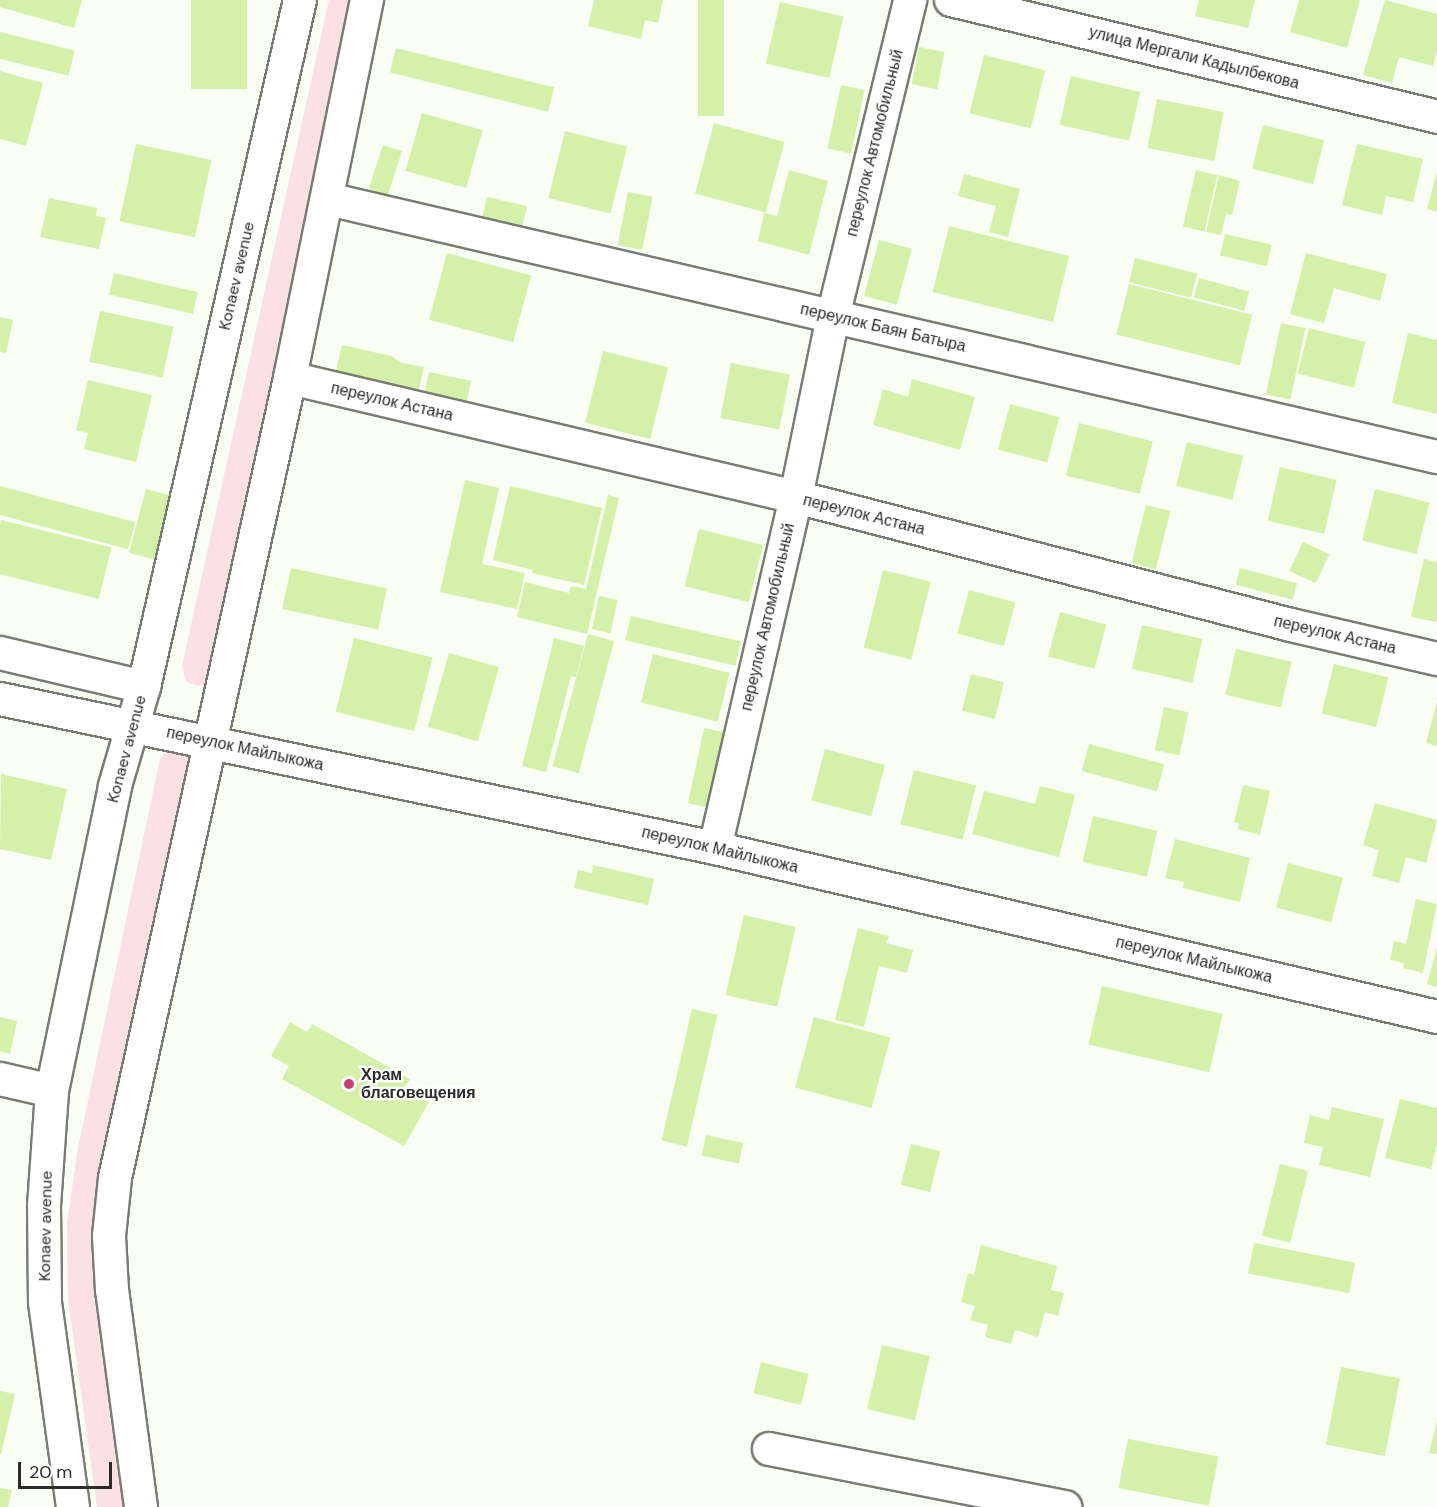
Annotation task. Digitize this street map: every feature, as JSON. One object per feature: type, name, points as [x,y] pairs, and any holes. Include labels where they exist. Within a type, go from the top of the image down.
[{"type":"street","name":"Konaev avenue","points":[[73,1507],[45,1302],[44,1206],[52,1091],[115,786],[144,687],[300,0]]},
{"type":"street","points":[[141,1507],[112,1290],[109,1236],[115,1178],[290,378],[367,0]]},
{"type":"street","name":"переулок Автомобильный","points":[[715,848],[796,497],[833,317],[910,0]]},
{"type":"street","name":"улица Мергали Кадылбекова","points":[[951,0],[1437,117]]},
{"type":"street","name":"переулок Баян Батыра","points":[[328,199],[1437,457]]},
{"type":"street","name":"переулок Астана","points":[[290,378],[796,497],[1291,625],[1437,658]]},
{"type":"street","points":[[0,653],[144,687]]},
{"type":"street","name":"переулок Майлыкожа","points":[[0,699],[715,848],[1437,1017]]},
{"type":"street","points":[[0,1079],[52,1091]]},
{"type":"street","points":[[769,1449],[1065,1507]]},
{"type":"shaded area","points":[[329,0],[366,0],[207,684],[196,686],[186,681],[182,666]]},
{"type":"shaded area","points":[[169,748],[190,752],[192,758],[113,1168],[135,1507],[97,1507],[68,1299],[67,1223],[78,1148],[160,759]]},
{"type":"building","points":[[0,0],[82,0],[74,28],[0,7]]},
{"type":"building","points":[[191,0],[247,0],[247,89],[191,89]]},
{"type":"building","points":[[594,0],[663,0],[658,23],[645,20],[641,39],[588,26]]},
{"type":"building","points":[[698,0],[724,0],[724,116],[698,116]]},
{"type":"building","points":[[1199,0],[1255,0],[1248,28],[1195,16]]},
{"type":"building","points":[[1299,0],[1360,0],[1347,48],[1290,32]]},
{"type":"building","points":[[1385,0],[1437,14],[1437,51],[1433,66],[1399,57],[1392,83],[1363,75]]},
{"type":"building","points":[[780,2],[843,17],[829,78],[766,63]]},
{"type":"building","points":[[0,32],[75,51],[68,76],[0,59]]},
{"type":"building","points":[[919,47],[945,52],[937,89],[912,84]]},
{"type":"building","points":[[396,48],[554,87],[548,112],[390,72]]},
{"type":"building","points":[[984,55],[1045,70],[1031,128],[969,113]]},
{"type":"building","points":[[0,71],[43,83],[26,146],[0,139]]},
{"type":"building","points":[[1071,76],[1140,92],[1129,141],[1060,125]]},
{"type":"building","points":[[841,85],[864,90],[851,154],[827,149]]},
{"type":"building","points":[[1157,99],[1224,112],[1214,161],[1147,148]]},
{"type":"building","points":[[422,113],[483,130],[466,188],[405,171]]},
{"type":"building","points":[[714,123],[785,142],[766,212],[695,194]]},
{"type":"building","points":[[1263,125],[1324,140],[1313,184],[1252,169]]},
{"type":"building","points":[[565,131],[627,146],[610,213],[548,198]]},
{"type":"building","points":[[136,144],[211,160],[195,237],[120,221]]},
{"type":"building","points":[[1357,144],[1423,159],[1413,202],[1386,196],[1382,215],[1342,205]]},
{"type":"building","points":[[383,145],[402,151],[388,195],[369,189]]},
{"type":"building","points":[[789,170],[828,181],[809,255],[758,241],[764,213],[777,216]]},
{"type":"building","points":[[1196,170],[1217,175],[1204,231],[1183,227]]},
{"type":"building","points":[[1437,172],[1437,212],[1427,209]]},
{"type":"building","points":[[964,174],[1020,189],[1008,237],[989,232],[996,206],[958,196]]},
{"type":"building","points":[[1219,175],[1240,181],[1232,215],[1226,214],[1221,235],[1206,232]]},
{"type":"building","points":[[628,192],[653,197],[642,250],[618,245]]},
{"type":"building","points":[[487,197],[527,206],[522,228],[482,218]]},
{"type":"building","points":[[49,198],[97,208],[96,216],[106,218],[99,249],[40,237]]},
{"type":"building","points":[[949,226],[1069,256],[1053,322],[933,292]]},
{"type":"building","points":[[1225,234],[1272,245],[1267,266],[1220,255]]},
{"type":"building","points":[[879,240],[912,249],[897,305],[864,296]]},
{"type":"building","points":[[447,253],[531,276],[513,342],[429,320]]},
{"type":"building","points":[[1306,253],[1387,274],[1380,301],[1334,288],[1324,323],[1290,314]]},
{"type":"building","points":[[1135,258],[1197,273],[1191,298],[1129,282]]},
{"type":"building","points":[[114,273],[198,292],[193,314],[109,294]]},
{"type":"building","points":[[1199,278],[1249,291],[1244,311],[1194,297]]},
{"type":"building","points":[[1129,284],[1252,315],[1240,365],[1116,334]]},
{"type":"building","points":[[100,311],[173,327],[163,377],[89,362]]},
{"type":"building","points":[[0,317],[13,320],[6,353],[0,352]]},
{"type":"building","points":[[1281,323],[1305,328],[1290,400],[1266,394]]},
{"type":"building","points":[[1309,328],[1365,342],[1354,388],[1298,374]]},
{"type":"building","points":[[1408,333],[1437,340],[1437,414],[1392,403]]},
{"type":"building","points":[[342,345],[391,356],[402,363],[424,367],[418,394],[335,375]]},
{"type":"building","points":[[603,351],[668,367],[650,439],[585,423]]},
{"type":"building","points":[[731,363],[790,374],[779,429],[720,418]]},
{"type":"building","points":[[429,372],[471,381],[466,403],[424,394]]},
{"type":"building","points":[[912,379],[975,397],[960,450],[873,425],[883,389],[908,397]]},
{"type":"building","points":[[88,380],[152,395],[136,462],[84,449],[88,433],[76,430]]},
{"type":"building","points":[[1010,404],[1059,417],[1047,463],[998,449]]},
{"type":"building","points":[[1079,423],[1153,441],[1140,494],[1066,475]]},
{"type":"building","points":[[1187,442],[1243,456],[1232,500],[1176,486]]},
{"type":"building","points":[[1280,467],[1337,480],[1324,534],[1268,521]]},
{"type":"building","points":[[465,480],[499,488],[482,564],[525,573],[517,609],[440,592]]},
{"type":"building","points":[[0,486],[135,522],[128,549],[0,515]]},
{"type":"building","points":[[510,486],[602,508],[584,585],[532,573],[533,570],[493,560]]},
{"type":"building","points":[[146,489],[172,496],[155,560],[129,553]]},
{"type":"building","points":[[1375,489],[1429,503],[1417,554],[1362,540]]},
{"type":"building","points":[[608,495],[619,498],[587,634],[517,617],[525,582],[569,593],[571,586],[586,589]]},
{"type":"building","points":[[1146,505],[1170,511],[1156,569],[1131,563]]},
{"type":"building","points":[[1,520],[112,548],[99,599],[0,574]]},
{"type":"building","points":[[699,529],[763,545],[749,602],[685,586]]},
{"type":"building","points":[[1303,542],[1329,554],[1316,583],[1289,571]]},
{"type":"building","points":[[1424,559],[1437,562],[1437,622],[1411,617]]},
{"type":"building","points":[[291,568],[387,588],[378,629],[282,609]]},
{"type":"building","points":[[1240,568],[1297,583],[1293,600],[1236,584]]},
{"type":"building","points":[[883,570],[931,582],[911,659],[864,648]]},
{"type":"building","points":[[969,590],[1015,602],[1004,646],[957,633]]},
{"type":"building","points":[[599,596],[618,600],[611,633],[592,629]]},
{"type":"building","points":[[1060,612],[1106,624],[1094,669],[1048,656]]},
{"type":"building","points":[[631,616],[741,641],[735,666],[625,640]]},
{"type":"building","points":[[1142,625],[1202,639],[1192,683],[1132,669]]},
{"type":"building","points":[[588,634],[614,641],[579,773],[553,766]]},
{"type":"building","points":[[354,638],[433,658],[414,731],[336,712]]},
{"type":"building","points":[[554,638],[584,646],[576,677],[571,676],[546,772],[522,766]]},
{"type":"building","points":[[1236,649],[1292,662],[1281,708],[1225,695]]},
{"type":"building","points":[[449,653],[499,667],[478,741],[428,727]]},
{"type":"building","points":[[653,654],[730,673],[718,722],[641,703]]},
{"type":"building","points":[[1334,664],[1388,678],[1376,727],[1322,713]]},
{"type":"building","points":[[971,674],[1004,682],[995,719],[962,711]]},
{"type":"building","points":[[1437,702],[1437,746],[1426,743]]},
{"type":"building","points":[[1164,707],[1188,712],[1179,755],[1155,750]]},
{"type":"building","points":[[704,728],[727,733],[711,808],[688,803]]},
{"type":"building","points":[[1089,744],[1164,764],[1157,791],[1082,771]]},
{"type":"building","points":[[825,749],[885,765],[871,816],[811,800]]},
{"type":"building","points":[[914,770],[976,785],[963,840],[900,824]]},
{"type":"building","points":[[1,774],[67,789],[51,860],[0,849]]},
{"type":"building","points":[[1243,785],[1270,791],[1260,835],[1238,829],[1239,823],[1234,822]]},
{"type":"building","points":[[1040,786],[1075,795],[1059,857],[972,834],[984,791],[1035,804]]},
{"type":"building","points":[[1375,803],[1437,820],[1426,863],[1406,857],[1399,883],[1372,876],[1379,850],[1363,845]]},
{"type":"building","points":[[1093,816],[1157,831],[1147,877],[1082,862]]},
{"type":"building","points":[[1175,839],[1250,858],[1240,902],[1183,888],[1184,882],[1165,878]]},
{"type":"building","points":[[1288,863],[1343,878],[1331,922],[1276,907]]},
{"type":"building","points":[[593,865],[654,879],[648,905],[574,888],[578,870],[592,873]]},
{"type":"building","points":[[1416,899],[1437,904],[1423,973],[1403,968],[1404,963],[1390,960],[1394,941],[1406,944]]},
{"type":"building","points":[[744,915],[796,927],[777,1007],[726,995]]},
{"type":"building","points":[[858,928],[889,936],[886,943],[913,950],[907,973],[879,966],[864,1027],[835,1020]]},
{"type":"building","points":[[1437,947],[1437,987],[1427,984]]},
{"type":"building","points":[[1102,986],[1223,1014],[1209,1072],[1089,1044]]},
{"type":"building","points":[[692,1009],[717,1015],[687,1146],[662,1141]]},
{"type":"building","points":[[0,1017],[17,1021],[10,1054],[0,1051]]},
{"type":"building","points":[[814,1017],[890,1037],[871,1108],[795,1088]]},
{"type":"building","name":"Храм благовещения","points":[[290,1022],[307,1032],[312,1024],[410,1079],[404,1088],[429,1102],[404,1146],[282,1079],[289,1066],[271,1056]]},
{"type":"building","points":[[1400,1099],[1437,1108],[1437,1144],[1431,1169],[1385,1158]]},
{"type":"building","points":[[1332,1107],[1384,1119],[1370,1177],[1319,1165],[1323,1147],[1304,1143],[1310,1115],[1329,1120]]},
{"type":"building","points":[[706,1135],[743,1143],[739,1163],[702,1156]]},
{"type":"building","points":[[911,1144],[940,1151],[930,1192],[901,1185]]},
{"type":"building","points":[[1280,1164],[1308,1171],[1290,1243],[1262,1236]]},
{"type":"building","points":[[1254,1243],[1355,1263],[1349,1293],[1248,1273]]},
{"type":"building","points":[[981,1245],[1057,1266],[1051,1290],[1064,1293],[1058,1316],[1045,1312],[1038,1337],[1015,1330],[1011,1344],[985,1337],[988,1325],[970,1320],[975,1306],[961,1302],[968,1273],[974,1275]]},
{"type":"building","points":[[882,1345],[930,1356],[915,1420],[867,1409]]},
{"type":"building","points":[[761,1362],[809,1374],[801,1405],[753,1393]]},
{"type":"building","points":[[1341,1367],[1400,1378],[1385,1456],[1326,1445]]},
{"type":"building","points":[[0,1391],[15,1394],[1,1454],[0,1454]]},
{"type":"building","points":[[1437,1421],[1437,1454],[1429,1453]]},
{"type":"building","points":[[1128,1439],[1218,1457],[1209,1506],[1118,1488]]},
{"type":"building","points":[[0,1488],[12,1490],[8,1507],[0,1507]]},
{"type":"place","name":"Храм благовещения","points":[[349,1084]]}]
